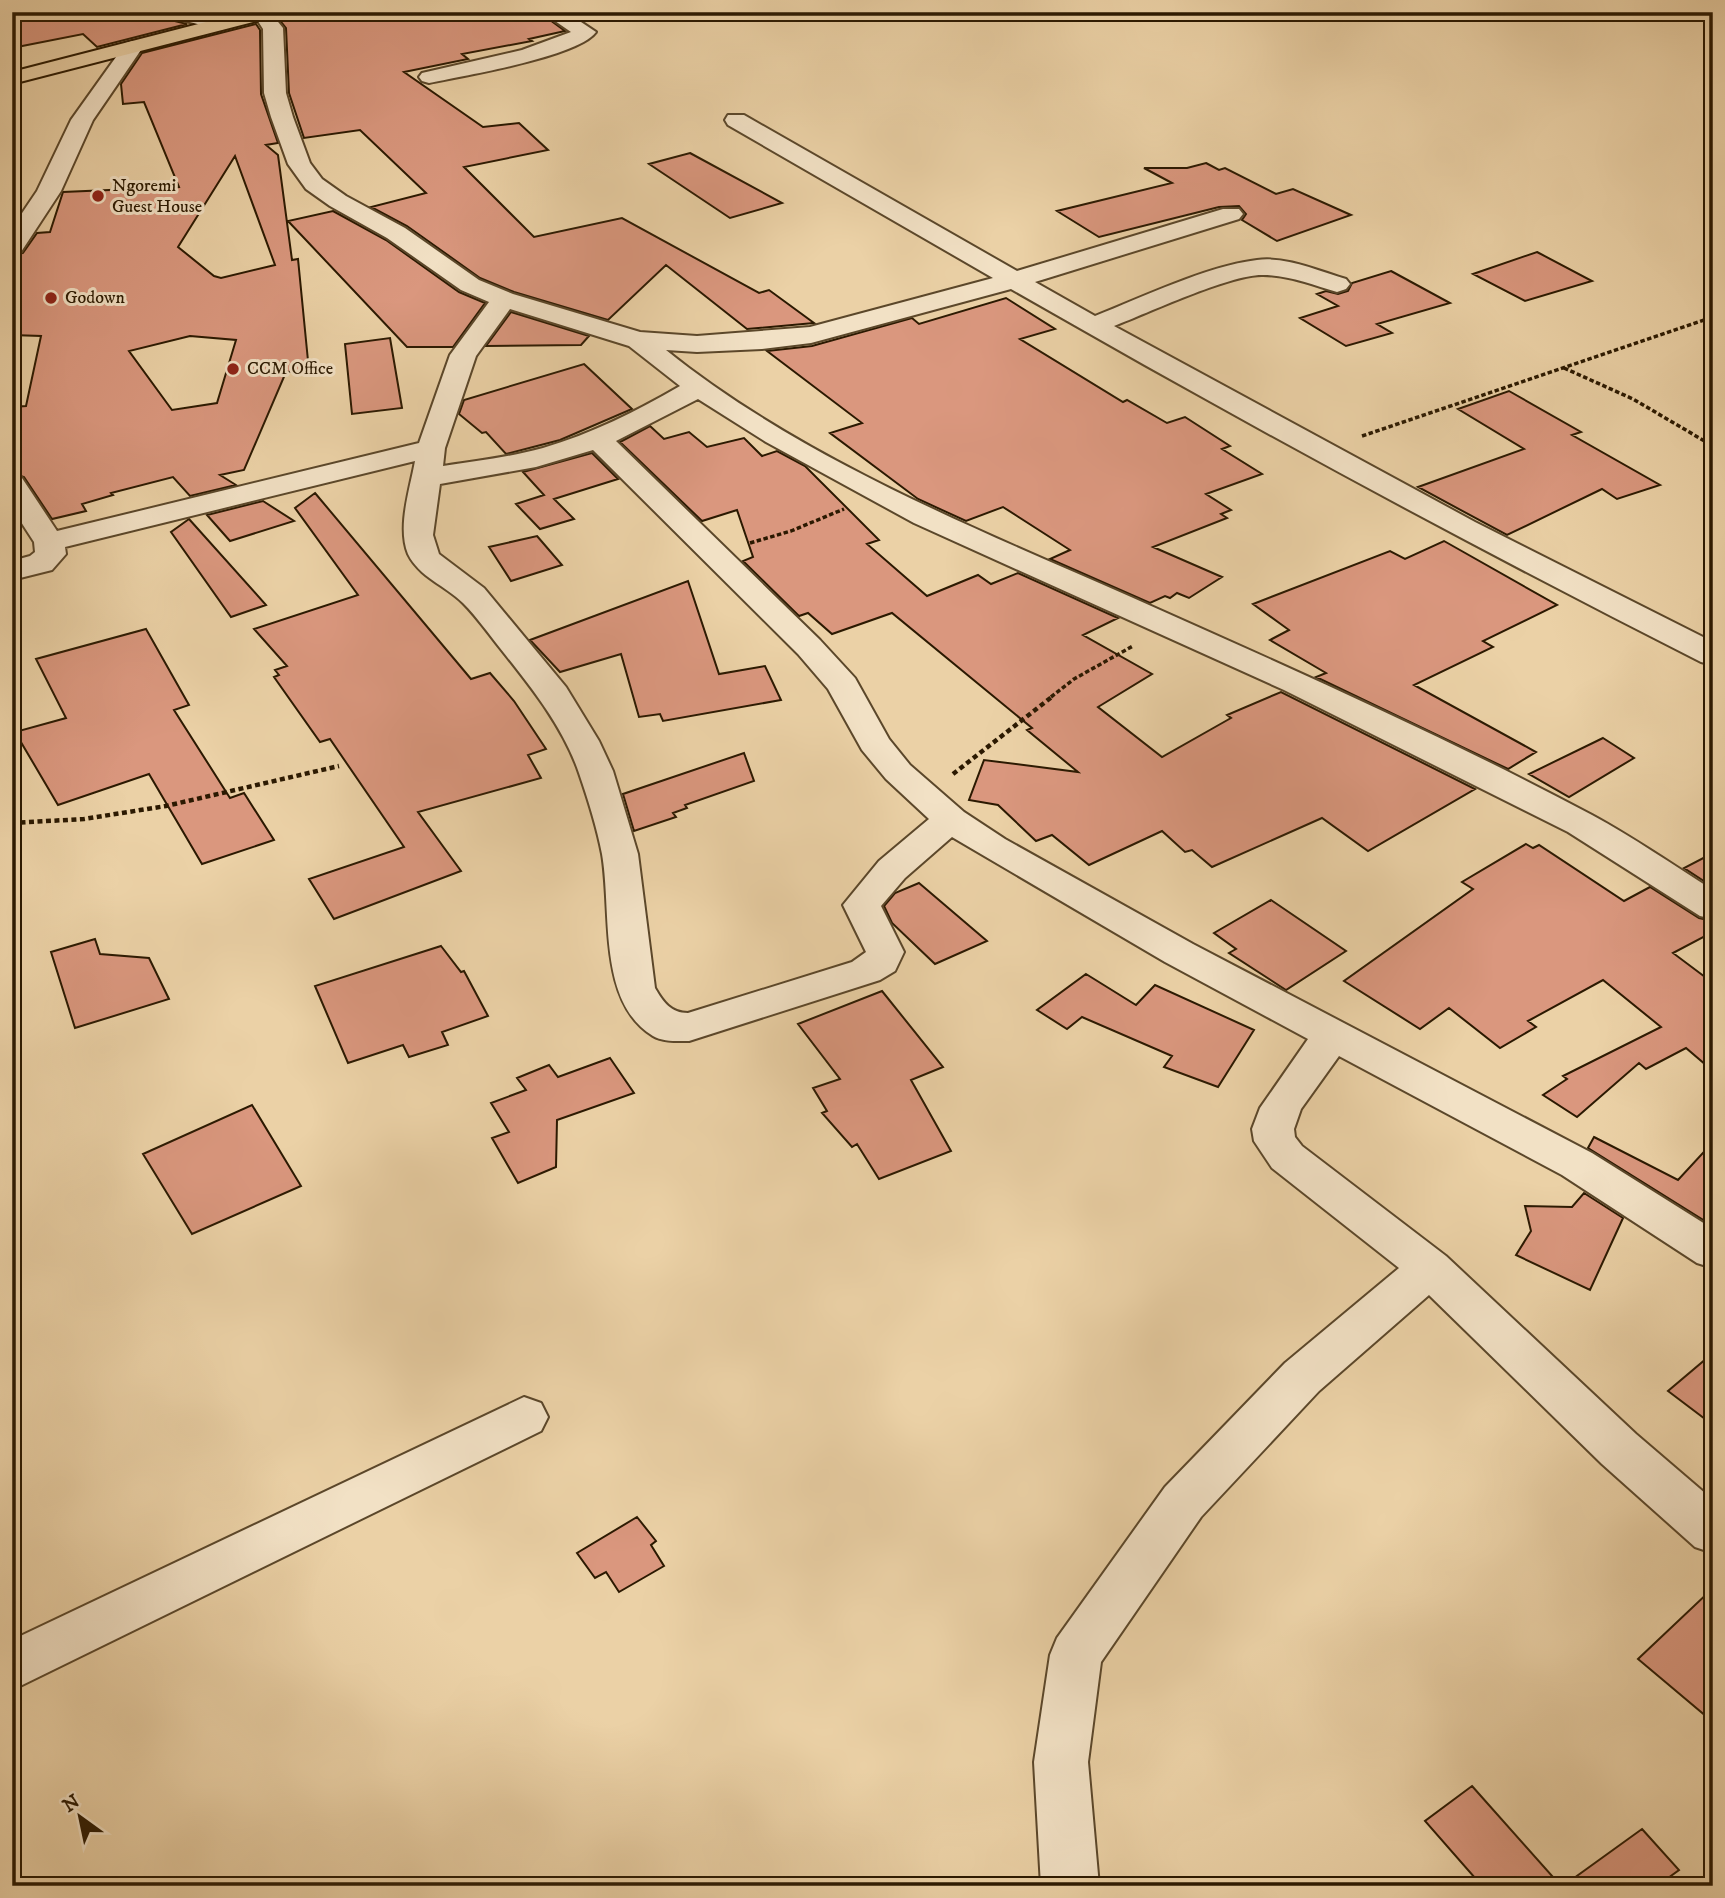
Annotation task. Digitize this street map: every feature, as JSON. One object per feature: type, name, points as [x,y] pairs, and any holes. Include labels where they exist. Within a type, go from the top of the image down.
[{"type":"main road","points":[[12,78],[265,13]]},
{"type":"street","points":[[174,12],[220,24]]},
{"type":"street","points":[[429,77],[523,54],[570,40],[586,32],[552,12]]},
{"type":"street","points":[[265,13],[273,28],[275,93],[299,164],[314,184],[338,201],[396,233],[470,285],[504,299],[638,340],[696,344],[762,341],[811,335],[1015,281],[1231,214]]},
{"type":"street","points":[[12,247],[49,191],[82,120],[132,47]]},
{"type":"street","points":[[736,120],[1091,326],[1319,451],[1713,655]]},
{"type":"street","points":[[1091,326],[1217,278],[1258,267],[1280,268],[1337,284]]},
{"type":"street","points":[[504,299],[463,355],[430,462],[418,535],[424,555],[430,563],[480,603],[554,694],[582,741],[596,771],[620,854],[635,989],[649,1011],[668,1027],[689,1027],[866,971],[881,962],[885,952],[880,940],[864,919],[862,905],[876,885],[901,860],[951,820]]},
{"type":"street","points":[[638,340],[697,388],[925,517],[1296,683],[1581,824],[1713,907]]},
{"type":"street","points":[[48,542],[430,462],[521,461],[597,438],[653,413],[697,388]]},
{"type":"street","points":[[597,438],[809,647],[843,685],[874,743],[898,772],[951,820],[1052,882],[1332,1036],[1577,1164],[1713,1251]]},
{"type":"street","points":[[12,484],[48,542],[51,554],[41,563],[12,571]]},
{"type":"street","points":[[1332,1036],[1283,1104],[1273,1128],[1275,1143],[1287,1157],[1430,1268],[1619,1449],[1713,1531]]},
{"type":"street","points":[[1070,1886],[1061,1762],[1076,1655],[1183,1502],[1302,1377],[1430,1268]]},
{"type":"street","points":[[12,1666],[524,1416]]},
{"type":"path","points":[[1319,451],[1713,317]]},
{"type":"path","points":[[1563,368],[1633,400],[1713,446]]},
{"type":"path","points":[[713,554],[791,531],[880,493]]},
{"type":"path","points":[[924,795],[1074,679],[1168,628]]},
{"type":"path","points":[[12,823],[84,819],[166,806],[340,766]]},
{"type":"building","points":[[12,12],[162,12],[166,19],[187,24],[97,47],[83,34],[12,48]]},
{"type":"building","points":[[281,12],[539,12],[565,31],[529,39],[532,41],[462,54],[468,59],[404,72],[483,127],[519,123],[548,150],[464,167],[534,237],[622,218],[759,293],[769,290],[814,323],[747,329],[666,265],[608,320],[514,292],[480,278],[407,226],[371,207],[426,193],[360,130],[304,138],[289,93],[286,28],[278,18]]},
{"type":"building","points":[[256,24],[260,30],[261,94],[278,143],[266,145],[278,155],[292,260],[298,259],[309,371],[286,372],[244,470],[220,475],[236,485],[190,496],[173,477],[111,493],[113,495],[82,504],[86,511],[52,519],[24,477],[12,473],[12,407],[26,406],[41,336],[12,335],[12,256],[23,253],[37,233],[50,232],[63,192],[179,187],[144,102],[123,104],[121,84],[142,53]],"holes":[[[235,156],[275,265],[221,278],[214,276],[178,247]],[[190,336],[236,340],[217,403],[172,410],[129,351]]]},
{"type":"building","points":[[690,153],[782,203],[730,218],[649,164]]},
{"type":"building","points":[[1206,163],[1219,170],[1225,168],[1276,194],[1293,189],[1351,215],[1277,241],[1242,220],[1246,214],[1239,206],[1219,207],[1099,237],[1057,211],[1172,183],[1144,168],[1187,168]]},
{"type":"building","points":[[333,211],[386,240],[459,292],[485,303],[453,347],[407,347],[288,221]]},
{"type":"building","points":[[1537,252],[1592,281],[1525,301],[1473,274]]},
{"type":"building","points":[[1391,271],[1450,303],[1377,324],[1392,333],[1346,346],[1300,318],[1338,306],[1317,294],[1326,291],[1338,294],[1348,291],[1352,283]]},
{"type":"building","points":[[1006,298],[1055,329],[1020,339],[1123,402],[1127,400],[1167,423],[1185,417],[1230,446],[1222,449],[1262,474],[1206,494],[1231,510],[1221,514],[1227,518],[1153,547],[1222,577],[1189,598],[1177,593],[1170,598],[1165,596],[1150,603],[1050,559],[1070,550],[1003,507],[966,521],[918,499],[830,433],[862,423],[767,351],[812,346],[912,318],[919,324]]},
{"type":"building","points":[[511,312],[589,336],[581,345],[486,346]]},
{"type":"building","points":[[390,338],[402,408],[352,414],[345,344]]},
{"type":"building","points":[[584,364],[632,409],[560,440],[506,454],[486,432],[482,433],[459,414],[464,400]]},
{"type":"building","points":[[1509,391],[1581,432],[1572,435],[1660,485],[1617,499],[1602,489],[1507,535],[1418,487],[1524,449],[1458,409]]},
{"type":"building","points":[[650,426],[664,439],[689,432],[707,447],[744,438],[762,456],[777,451],[805,466],[879,540],[867,544],[927,596],[978,575],[991,584],[1018,573],[1118,618],[1083,635],[1152,674],[1098,707],[1162,757],[1231,718],[1227,715],[1281,692],[1475,789],[1368,851],[1322,818],[1212,867],[1192,850],[1185,852],[1162,831],[1089,865],[1052,835],[1036,841],[998,805],[969,800],[984,760],[1078,772],[1027,730],[1032,728],[892,613],[832,634],[808,613],[799,616],[743,561],[753,557],[737,510],[702,521],[620,442]]},
{"type":"building","points":[[592,453],[618,479],[554,499],[574,519],[540,529],[516,504],[544,495],[523,472]]},
{"type":"building","points":[[315,493],[471,679],[490,673],[514,701],[546,749],[528,755],[541,778],[418,812],[461,871],[334,919],[309,879],[404,847],[330,739],[320,742],[274,677],[279,675],[275,670],[287,666],[254,629],[358,595],[295,508]]},
{"type":"building","points":[[263,501],[294,521],[230,541],[207,515]]},
{"type":"building","points":[[189,519],[266,605],[231,617],[171,532]]},
{"type":"building","points":[[537,536],[562,565],[511,581],[489,547]]},
{"type":"building","points":[[1444,541],[1557,605],[1483,641],[1493,647],[1414,685],[1536,752],[1508,769],[1316,677],[1326,673],[1270,640],[1289,630],[1253,604],[1390,551],[1405,559]]},
{"type":"building","points":[[688,581],[719,674],[765,666],[781,700],[663,721],[660,714],[639,717],[621,654],[560,672],[530,640]]},
{"type":"building","points":[[146,629],[189,705],[174,710],[230,798],[244,793],[274,840],[202,864],[149,774],[58,805],[15,732],[66,718],[36,659]]},
{"type":"building","points":[[1603,738],[1634,758],[1569,797],[1529,774]]},
{"type":"building","points":[[744,753],[754,781],[685,805],[687,808],[673,813],[676,817],[634,831],[623,794]]},
{"type":"building","points":[[1526,844],[1533,848],[1539,845],[1624,901],[1650,887],[1699,918],[1713,921],[1713,932],[1673,953],[1713,983],[1713,1071],[1686,1048],[1646,1069],[1639,1063],[1577,1117],[1543,1095],[1567,1079],[1563,1076],[1661,1027],[1603,980],[1528,1021],[1536,1027],[1500,1048],[1449,1008],[1420,1029],[1344,981],[1473,889],[1462,882]]},
{"type":"building","points":[[1713,853],[1713,887],[1684,868]]},
{"type":"building","points":[[919,883],[987,941],[935,964],[892,923],[884,906],[895,893]]},
{"type":"building","points":[[1271,900],[1346,951],[1286,990],[1229,953],[1236,949],[1214,933]]},
{"type":"building","points":[[95,939],[100,954],[149,958],[169,999],[75,1028],[51,952]]},
{"type":"building","points":[[441,946],[461,972],[464,971],[488,1016],[442,1032],[448,1045],[409,1057],[403,1045],[348,1063],[315,986]]},
{"type":"building","points":[[1086,974],[1136,1005],[1155,985],[1254,1030],[1218,1087],[1164,1067],[1172,1056],[1082,1017],[1067,1029],[1037,1010]]},
{"type":"building","points":[[882,991],[943,1067],[911,1080],[951,1151],[879,1179],[857,1144],[852,1147],[822,1113],[827,1111],[813,1088],[840,1079],[798,1024]]},
{"type":"building","points":[[610,1058],[634,1093],[557,1120],[556,1167],[518,1183],[492,1138],[509,1132],[491,1103],[526,1090],[517,1078],[549,1065],[558,1077]]},
{"type":"building","points":[[252,1105],[301,1186],[192,1234],[143,1154]]},
{"type":"building","points":[[1594,1137],[1678,1180],[1713,1142],[1713,1226],[1588,1148]]},
{"type":"building","points":[[1584,1193],[1623,1218],[1590,1290],[1516,1255],[1531,1231],[1525,1206],[1572,1207]]},
{"type":"building","points":[[1713,1353],[1713,1425],[1668,1391]]},
{"type":"building","points":[[637,1517],[656,1541],[651,1545],[664,1566],[619,1592],[606,1572],[595,1578],[577,1553]]},
{"type":"building","points":[[1713,1588],[1713,1722],[1638,1659]]},
{"type":"building","points":[[1472,1786],[1561,1886],[1482,1886],[1425,1821]]},
{"type":"building","points":[[1642,1829],[1679,1870],[1657,1886],[1563,1886]]},
{"type":"place","name":"Ngoremi Guest House","points":[[98,196]]},
{"type":"place","name":"Godown","points":[[51,298]]},
{"type":"place","name":"CCM Office","points":[[233,369]]}]
